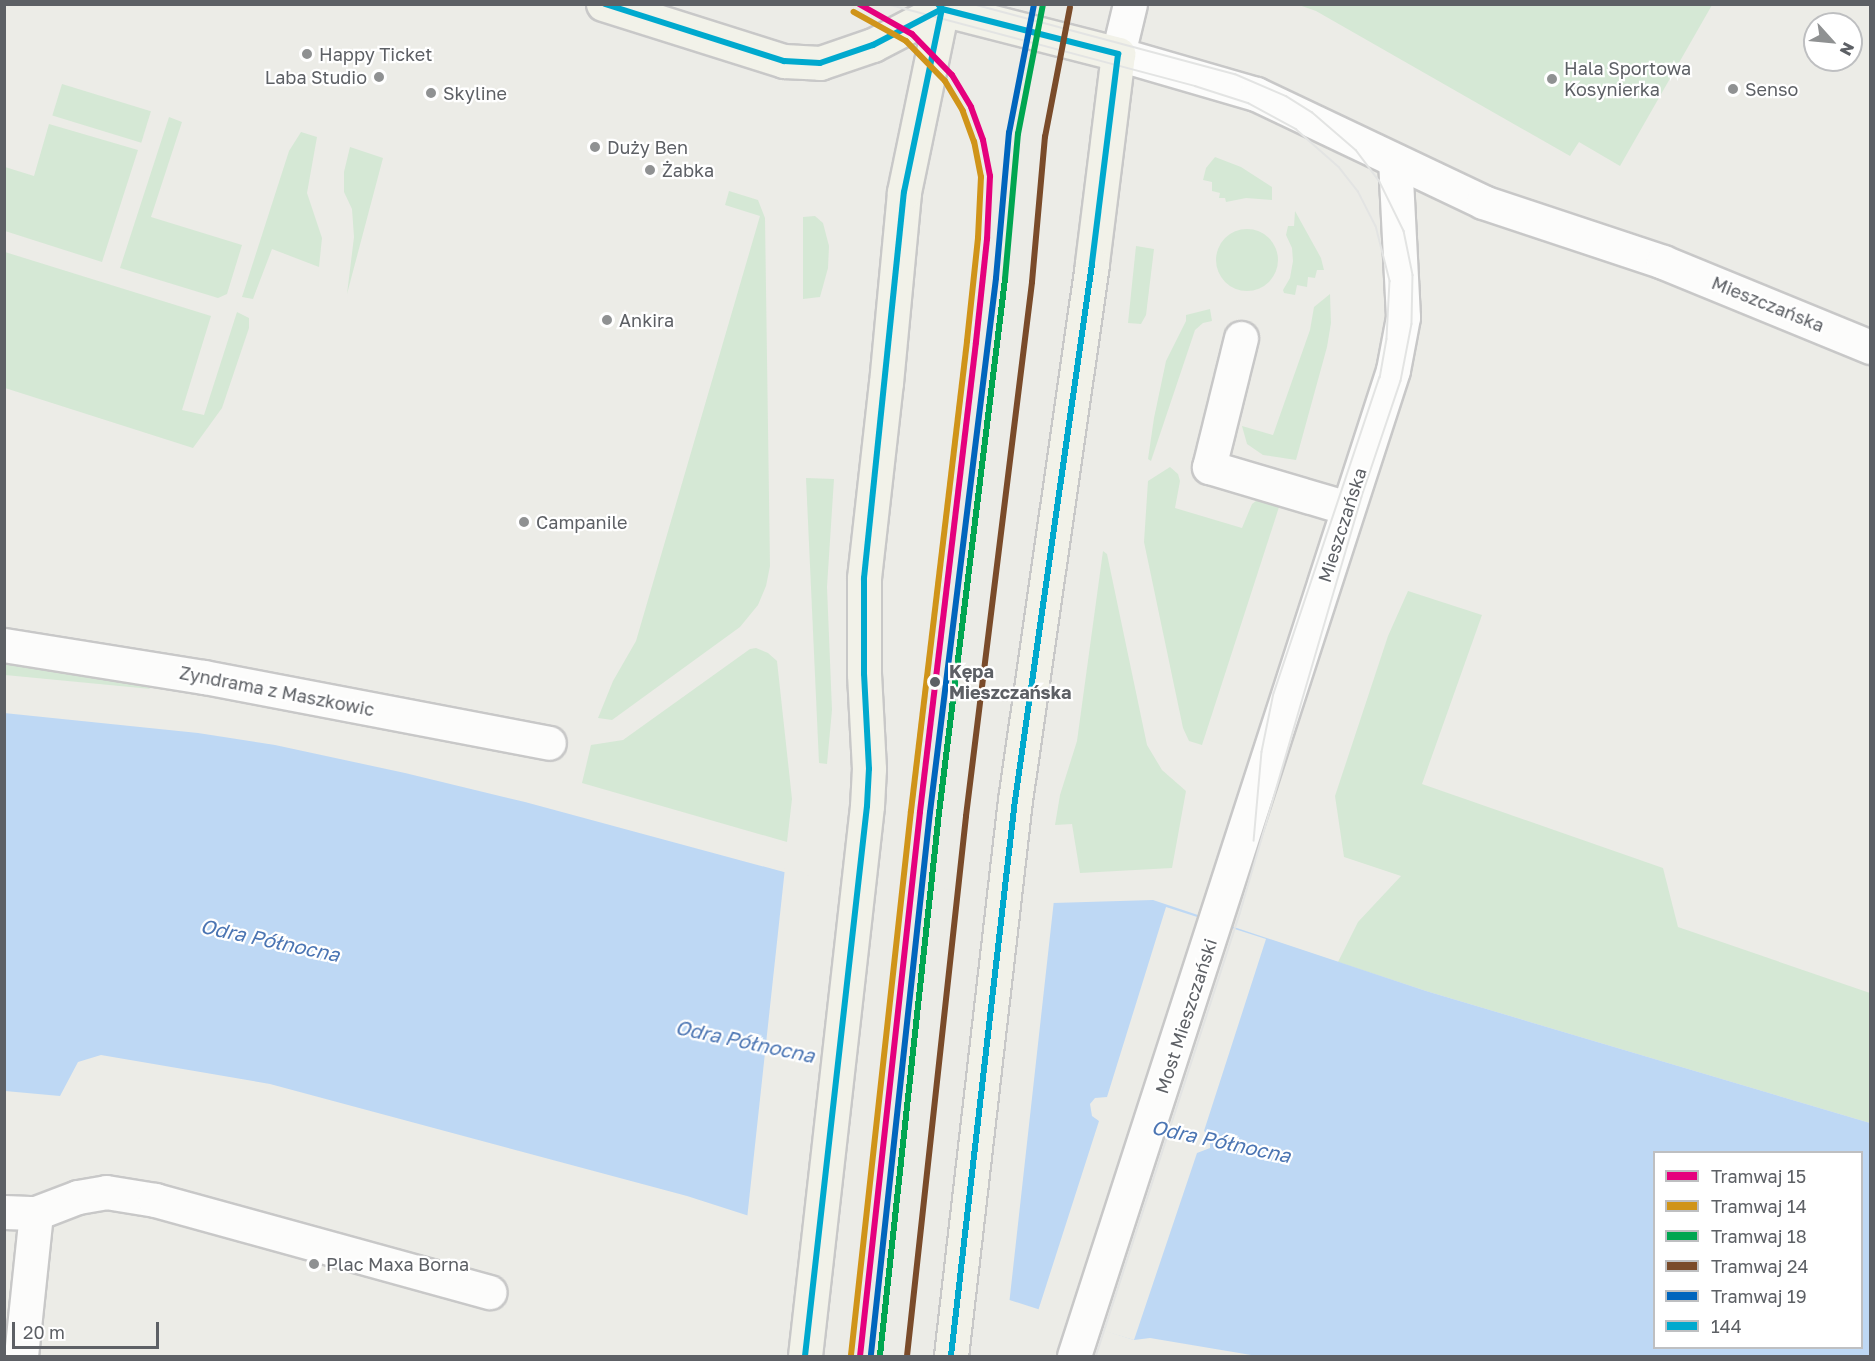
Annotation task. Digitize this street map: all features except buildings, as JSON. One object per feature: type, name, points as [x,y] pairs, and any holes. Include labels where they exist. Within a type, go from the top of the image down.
[{"type":"main road","points":[[603,4],[784,61],[820,63],[873,45],[937,6],[1119,54],[1092,264],[1012,823],[951,1356]]},
{"type":"main road","points":[[805,1356],[870,770],[864,674],[864,578],[904,192],[937,6]]},
{"type":"street","points":[[1119,54],[1130,4]]},
{"type":"street","name":"Mieszczańska","points":[[1119,54],[1256,94],[1483,202],[1664,262],[1870,347]]},
{"type":"street","name":"Mieszczańska","points":[[1229,881],[1347,507],[1393,370],[1403,317],[1395,161]]},
{"type":"street","points":[[1241,338],[1209,467],[1347,507]]},
{"type":"street","name":"Zyndrama z Maszkowic","points":[[4,645],[204,677],[549,743]]},
{"type":"street","name":"Most Mieszczański","points":[[1074,1356],[1229,881]]},
{"type":"street","points":[[21,1356],[20,1212],[106,1192],[154,1200],[490,1292]]},
{"type":"green space","name":"Hala Sportowa Kosynierka","points":[[1299,5],[1712,5],[1620,166],[1579,142],[1570,156],[1316,11]]},
{"type":"green space","points":[[62,84],[151,111],[141,143],[52,116]]},
{"type":"green space","points":[[169,117],[182,122],[151,217],[242,245],[227,294],[218,298],[120,268]]},
{"type":"green space","points":[[49,124],[138,150],[102,262],[5,231],[5,167],[34,176]]},
{"type":"green space","points":[[301,132],[317,137],[307,193],[322,238],[319,267],[272,249],[253,299],[242,297],[289,151]]},
{"type":"green space","points":[[350,147],[383,158],[347,294],[354,237],[352,209],[344,192],[344,172]]},
{"type":"green space","points":[[1215,157],[1241,167],[1272,187],[1272,200],[1246,198],[1226,202],[1225,198],[1219,198],[1220,193],[1212,191],[1212,182],[1203,180],[1206,168]]},
{"type":"green space","points":[[729,191],[758,200],[765,218],[770,566],[766,586],[758,605],[740,627],[612,720],[598,718],[613,681],[636,641],[760,216],[725,205]]},
{"type":"green space","points":[[1295,211],[1321,258],[1324,270],[1317,270],[1315,278],[1308,277],[1307,287],[1297,285],[1295,295],[1284,293],[1283,290],[1290,278],[1293,261],[1292,248],[1286,235],[1288,226],[1294,226]]},
{"type":"green space","points":[[815,216],[823,223],[829,246],[828,268],[820,297],[803,299],[803,217]]},
{"type":"green space","points":[[1247,229],[1264,234],[1269,238],[1273,243],[1278,260],[1273,277],[1269,282],[1264,286],[1247,291],[1230,286],[1225,282],[1221,277],[1216,260],[1221,243],[1225,238],[1230,234]]},
{"type":"green space","points":[[1136,246],[1154,249],[1146,315],[1141,324],[1128,323]]},
{"type":"green space","points":[[5,252],[211,316],[182,410],[204,415],[237,312],[249,318],[249,328],[222,408],[193,448],[5,388]]},
{"type":"green space","points":[[1330,294],[1331,323],[1327,347],[1296,460],[1263,455],[1247,444],[1242,426],[1273,435],[1310,330],[1314,307]]},
{"type":"green space","points":[[1210,309],[1212,321],[1203,323],[1195,330],[1151,461],[1148,459],[1154,418],[1166,361],[1186,321],[1186,315]]},
{"type":"green space","points":[[1170,467],[1178,474],[1180,481],[1175,508],[1242,528],[1252,504],[1260,498],[1280,504],[1202,745],[1189,741],[1183,728],[1144,542],[1148,481]]},
{"type":"green space","points":[[806,478],[834,479],[827,587],[832,710],[827,764],[819,763]]},
{"type":"green space","points":[[1103,551],[1107,554],[1147,745],[1162,770],[1186,791],[1172,868],[1080,873],[1072,824],[1055,825],[1060,795],[1077,741]]},
{"type":"green space","points":[[1408,591],[1482,615],[1422,784],[1663,868],[1678,927],[1870,993],[1870,1123],[1426,991],[1338,962],[1358,922],[1401,876],[1344,857],[1335,796],[1388,636]]},
{"type":"green space","points":[[756,648],[768,653],[777,661],[792,799],[787,842],[582,783],[591,745],[623,740],[750,649]]},
{"type":"green space","points":[[4,664],[139,684],[151,689],[5,675]]},
{"type":"water","name":"Odra Północna","points":[[4,713],[198,733],[275,745],[525,802],[806,878],[1053,903],[1153,900],[1426,991],[1870,1123],[1870,1356],[1257,1356],[1150,1338],[1134,1340],[687,1196],[270,1084],[101,1055],[78,1062],[60,1096],[5,1091]]},
{"type":"pier","points":[[785,868],[807,875],[1054,900],[1009,1305],[747,1219]]},
{"type":"pier","points":[[1166,907],[1266,939],[1204,1131],[1210,1137],[1210,1148],[1197,1153],[1134,1340],[1038,1311],[1099,1121],[1092,1116],[1090,1104],[1095,1098],[1107,1097]]},
{"type":"tram line","name":"15","points":[[859,4],[912,34],[952,75],[971,107],[983,140],[990,176],[987,239],[976,342],[920,812],[860,1356]]},
{"type":"tram line","points":[[887,4],[1195,86],[1248,103],[1296,129],[1339,167],[1358,191],[1376,226],[1390,281],[1387,339],[1380,377],[1274,693],[1262,752],[1254,841]]},
{"type":"tram line","points":[[973,4],[1235,74],[1286,96],[1312,112],[1356,150],[1379,180],[1404,231],[1413,275],[1412,324],[1401,381],[1362,497],[1240,914],[1096,1356]]},
{"type":"tram line","name":"19","points":[[871,1354],[930,812],[996,278],[1009,133],[1034,4]]},
{"type":"tram line","name":"18","points":[[880,1355],[939,813],[1005,279],[1018,134],[1043,4]]},
{"type":"tram line","name":"24","points":[[907,1356],[966,816],[1032,282],[1045,137],[1070,7]]},
{"type":"tram line","name":"14","points":[[851,1355],[911,811],[967,341],[978,238],[981,177],[974,142],[963,111],[945,81],[906,41],[854,12]]},
{"type":"transit line","name":"144","points":[[605,4],[784,61],[820,63],[873,45],[942,9]]},
{"type":"transit line","name":"144","points":[[938,4],[942,9],[1118,54],[1092,264],[1015,800],[951,1356]]},
{"type":"transit line","name":"144","points":[[805,1356],[867,806],[869,769],[864,674],[864,578],[904,192],[942,9]]},
{"type":"place","name":"Happy Ticket","points":[[307,54]]},
{"type":"place","name":"Laba Studio","points":[[379,77]]},
{"type":"place","name":"Hala Sportowa Kosynierka","points":[[1552,79]]},
{"type":"place","name":"Senso","points":[[1733,89]]},
{"type":"place","name":"Skyline","points":[[431,93]]},
{"type":"place","name":"Duży Ben","points":[[595,147]]},
{"type":"place","name":"Żabka","points":[[650,170]]},
{"type":"place","name":"Ankira","points":[[607,320]]},
{"type":"place","name":"Campanile","points":[[524,522]]},
{"type":"place","name":"Kępa Mieszczańska","points":[[935,682]]},
{"type":"place","name":"Plac Maxa Borna","points":[[314,1264]]}]
